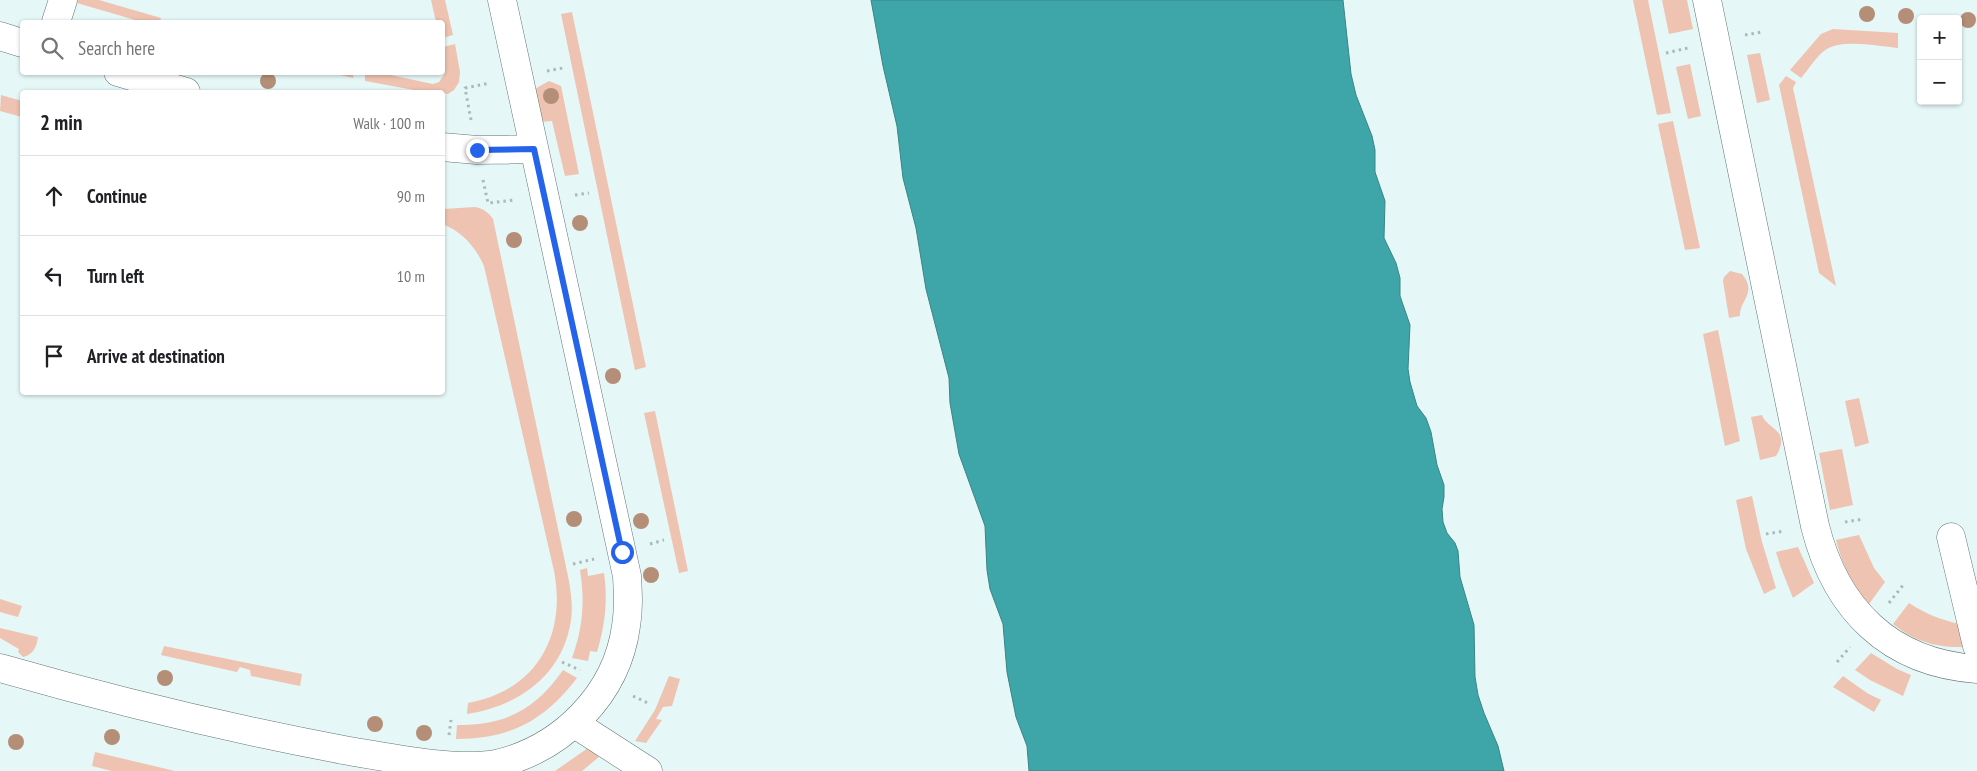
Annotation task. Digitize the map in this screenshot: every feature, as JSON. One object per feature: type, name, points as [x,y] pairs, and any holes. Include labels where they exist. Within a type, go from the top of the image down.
[{"type":"street","points":[[57,20],[63,0]]},
{"type":"street","points":[[0,668],[125,702],[230,727],[370,755],[444,766],[474,767],[495,764],[537,750],[575,724],[599,696],[612,673],[621,651],[626,627],[627,576],[502,0]]},
{"type":"street","points":[[1706,0],[1816,526],[1821,548],[1829,569],[1853,608],[1886,639],[1922,658],[1949,665],[1977,669]]},
{"type":"street","points":[[0,36],[20,42]]},
{"type":"street","points":[[128,75],[179,90]]},
{"type":"street","points":[[445,147],[477,150],[534,149]]},
{"type":"street","points":[[1951,537],[1977,646]]},
{"type":"street","points":[[575,724],[648,771]]},
{"type":"path","points":[[1744,36],[1762,32]]},
{"type":"path","points":[[1666,53],[1696,46]]},
{"type":"path","points":[[472,123],[465,88],[491,82]]},
{"type":"path","points":[[482,177],[488,203],[524,199]]},
{"type":"path","points":[[1841,522],[1864,519]]},
{"type":"path","points":[[1766,534],[1790,530]]},
{"type":"path","points":[[573,564],[596,558]]},
{"type":"path","points":[[1887,606],[1904,584]]},
{"type":"path","points":[[1837,662],[1852,645]]},
{"type":"shaded area","points":[[78,0],[99,0],[161,18],[160,20],[135,20],[77,3]]},
{"type":"shaded area","points":[[431,0],[445,0],[453,35],[445,37],[445,20],[436,20]]},
{"type":"shaded area","points":[[1633,0],[1648,0],[1671,113],[1657,115]]},
{"type":"shaded area","points":[[1662,0],[1687,0],[1693,29],[1669,34]]},
{"type":"shaded area","points":[[572,12],[646,367],[635,370],[561,14]]},
{"type":"shaded area","points":[[1833,29],[1898,33],[1898,48],[1860,44],[1840,45],[1824,51],[1801,78],[1790,70],[1821,34]]},
{"type":"shaded area","points":[[455,44],[460,72],[459,82],[454,90],[448,94],[445,94],[445,90],[414,90],[365,81],[365,75],[390,75],[433,84],[439,82],[445,75],[445,46]]},
{"type":"shaded area","points":[[1760,53],[1770,100],[1757,103],[1747,55]]},
{"type":"shaded area","points":[[1690,64],[1701,116],[1688,119],[1676,67]]},
{"type":"shaded area","points":[[340,75],[354,75],[353,78]]},
{"type":"shaded area","points":[[1786,76],[1796,82],[1793,88],[1836,286],[1819,273],[1779,85]]},
{"type":"shaded area","points":[[549,81],[561,86],[579,174],[565,176],[552,121],[540,122],[533,90]]},
{"type":"shaded area","points":[[1,95],[20,100],[20,116],[0,111]]},
{"type":"shaded area","points":[[1673,121],[1700,248],[1685,250],[1658,124]]},
{"type":"shaded area","points":[[475,207],[486,211],[493,219],[569,581],[572,610],[566,640],[559,657],[535,685],[504,704],[467,714],[468,703],[491,697],[512,687],[528,673],[541,657],[550,639],[555,618],[557,595],[554,571],[484,266],[477,252],[468,241],[445,225],[445,209]]},
{"type":"shaded area","points":[[1730,271],[1742,274],[1748,287],[1748,292],[1740,310],[1740,316],[1729,318],[1723,281]]},
{"type":"shaded area","points":[[1718,330],[1740,441],[1725,446],[1703,334]]},
{"type":"shaded area","points":[[1859,398],[1869,443],[1855,447],[1845,401]]},
{"type":"shaded area","points":[[655,411],[688,571],[679,573],[644,413]]},
{"type":"shaded area","points":[[1762,415],[1777,431],[1781,440],[1776,456],[1760,460],[1751,417]]},
{"type":"shaded area","points":[[1842,449],[1853,505],[1830,510],[1819,453]]},
{"type":"shaded area","points":[[1752,496],[1762,542],[1776,588],[1764,594],[1746,549],[1736,500]]},
{"type":"shaded area","points":[[1859,535],[1874,568],[1885,582],[1869,604],[1848,574],[1836,540]]},
{"type":"shaded area","points":[[1798,547],[1814,583],[1793,598],[1776,552]]},
{"type":"shaded area","points":[[587,568],[588,576],[604,573],[606,593],[604,623],[600,642],[597,652],[590,651],[588,661],[572,658],[579,636],[582,614],[580,570]]},
{"type":"shaded area","points":[[0,599],[22,606],[18,617],[0,612]]},
{"type":"shaded area","points":[[1909,603],[1946,621],[1960,624],[1965,647],[1927,643],[1893,624]]},
{"type":"shaded area","points":[[0,628],[38,637],[34,650],[23,657],[18,652],[19,649],[0,638]]},
{"type":"shaded area","points":[[164,646],[302,674],[300,686],[251,676],[250,670],[240,667],[237,672],[161,655]]},
{"type":"shaded area","points":[[1871,653],[1911,675],[1903,696],[1870,680],[1855,670]]},
{"type":"shaded area","points":[[563,670],[577,678],[552,706],[538,716],[524,725],[493,736],[456,739],[457,725],[490,722],[505,718],[530,705],[542,695]]},
{"type":"shaded area","points":[[669,676],[680,679],[672,706],[663,707],[656,719],[662,720],[646,743],[635,741],[655,710]]},
{"type":"shaded area","points":[[1843,676],[1867,693],[1881,700],[1874,712],[1833,687]]},
{"type":"shaded area","points":[[588,748],[599,757],[582,771],[555,771]]},
{"type":"shaded area","points":[[95,752],[175,771],[112,771],[92,766]]},
{"type":"water","points":[[871,0],[1343,0],[1351,74],[1356,95],[1372,136],[1375,150],[1375,172],[1385,201],[1384,238],[1396,263],[1400,278],[1400,296],[1410,325],[1408,369],[1410,382],[1417,406],[1426,418],[1431,432],[1437,465],[1444,485],[1443,522],[1447,533],[1455,543],[1458,551],[1460,577],[1474,625],[1475,677],[1478,695],[1498,746],[1504,771],[1029,771],[1027,746],[1016,717],[1007,672],[1003,624],[990,589],[985,526],[959,454],[950,403],[949,378],[926,289],[916,228],[903,178],[897,126],[883,66]]},
{"type":"route","points":[[477,150],[534,149],[622,552]]}]
